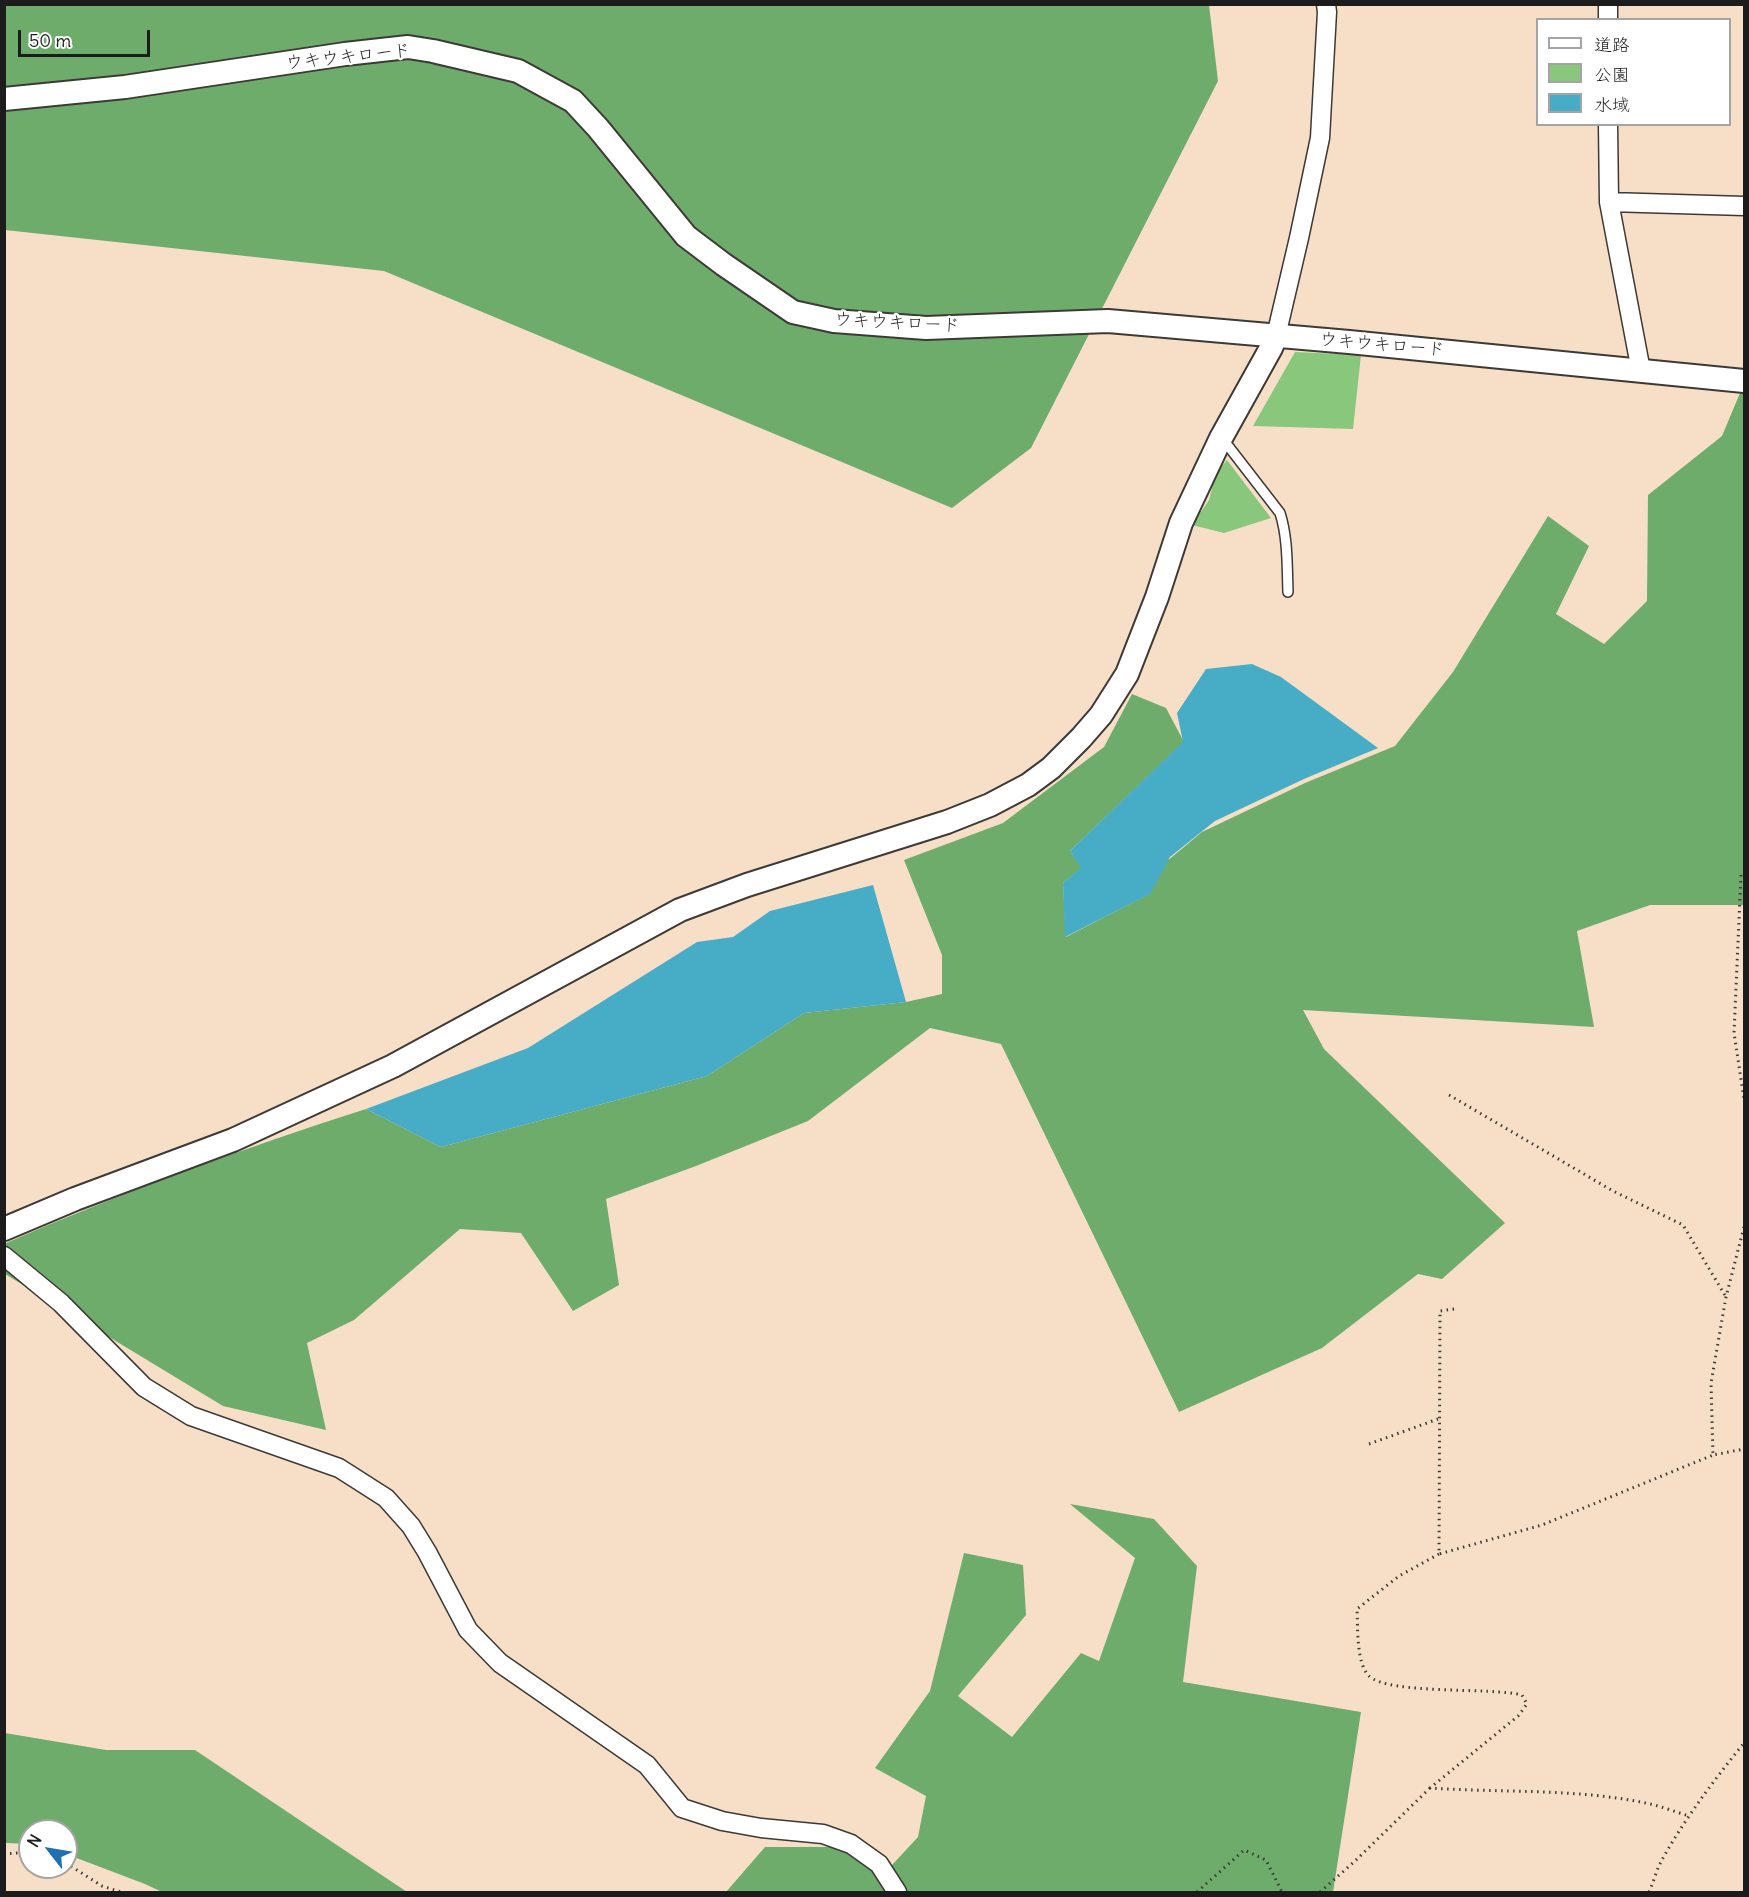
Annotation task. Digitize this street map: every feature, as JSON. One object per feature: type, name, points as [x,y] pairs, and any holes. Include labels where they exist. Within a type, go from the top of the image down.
[{"type":"street","points":[[4,1228],[232,1140],[393,1066],[680,910],[747,885],[947,822],[990,805],[1028,785],[1051,768],[1101,715],[1127,674],[1157,597],[1181,523],[1221,438],[1271,348],[1299,238],[1320,138],[1326,4]]},
{"type":"street","name":"ウキウキロード","points":[[4,99],[125,87],[408,47],[434,51],[518,71],[573,101],[598,128],[686,236],[793,312],[834,321],[926,328],[1108,321],[1744,381]]},
{"type":"street","points":[[1608,126],[1609,202],[1641,371]]},
{"type":"street","points":[[1609,202],[1744,206]]},
{"type":"street","points":[[4,1256],[61,1303],[144,1387],[191,1416],[339,1468],[386,1498],[411,1527],[468,1630],[500,1663],[647,1765],[682,1808],[722,1821],[761,1828],[823,1834],[851,1844],[879,1864],[897,1893]]},
{"type":"lane","points":[[1221,438],[1280,513],[1287,556],[1288,592]]},
{"type":"path","points":[[1741,875],[1734,1033],[1744,1099]]},
{"type":"path","points":[[1449,1095],[1613,1191],[1683,1225],[1726,1297]]},
{"type":"path","points":[[1713,1455],[1711,1383],[1726,1297],[1744,1227]]},
{"type":"path","points":[[1439,1554],[1440,1311],[1454,1309]]},
{"type":"path","points":[[1369,1444],[1438,1419]]},
{"type":"path","points":[[1320,1893],[1430,1788],[1518,1716],[1527,1704],[1522,1695],[1507,1691],[1446,1691],[1387,1683],[1369,1676],[1360,1661],[1358,1609],[1399,1576],[1439,1554],[1542,1525],[1713,1455],[1744,1449]]},
{"type":"path","points":[[1649,1893],[1662,1859],[1689,1816],[1744,1743]]},
{"type":"path","points":[[1430,1788],[1603,1797],[1650,1804],[1689,1816]]},
{"type":"path","points":[[1197,1893],[1244,1850],[1266,1860],[1282,1893]]},
{"type":"path","points":[[78,1871],[93,1881],[121,1893]]},
{"type":"green space","points":[[5,5],[1209,5],[1218,81],[1031,448],[952,508],[384,271],[5,230]]},
{"type":"green space","points":[[1295,352],[1361,355],[1353,429],[1253,426]]},
{"type":"green space","points":[[1744,372],[1744,905],[1650,905],[1577,931],[1594,1027],[1303,1010],[1324,1049],[1505,1223],[1442,1279],[1418,1274],[1322,1348],[1179,1412],[1001,1044],[930,1028],[808,1121],[606,1199],[619,1285],[573,1311],[521,1233],[460,1229],[354,1320],[307,1343],[326,1430],[223,1406],[5,1274],[4,1244],[94,1206],[184,1172],[366,1109],[441,1147],[707,1076],[804,1013],[906,1002],[942,994],[942,955],[904,860],[1003,823],[1104,747],[1132,694],[1166,708],[1184,742],[1070,851],[1082,868],[1063,883],[1066,937],[1149,894],[1161,866],[1202,832],[1305,783],[1395,746],[1453,672],[1548,516],[1589,546],[1556,614],[1604,644],[1647,601],[1648,495],[1722,436],[1740,393]]},
{"type":"green space","points":[[1227,460],[1271,518],[1224,533],[1192,525],[1209,500],[1216,473]]},
{"type":"green space","points":[[1070,1504],[1154,1519],[1197,1566],[1183,1682],[1361,1712],[1333,1892],[726,1892],[765,1847],[838,1847],[859,1857],[878,1872],[892,1865],[918,1837],[926,1796],[875,1768],[930,1691],[964,1553],[1023,1565],[1026,1615],[958,1696],[1012,1737],[1081,1653],[1099,1661],[1135,1558]]},
{"type":"green space","points":[[5,1733],[106,1750],[195,1750],[407,1892],[162,1892],[78,1859],[78,1819],[18,1819],[18,1844],[5,1843]]},
{"type":"water","points":[[1252,664],[1281,677],[1378,748],[1304,779],[1215,821],[1170,857],[1150,894],[1065,937],[1063,883],[1081,868],[1070,851],[1183,742],[1177,713],[1206,669]]},
{"type":"water","points":[[873,885],[906,1002],[804,1013],[707,1076],[441,1147],[366,1109],[528,1048],[697,942],[733,937],[770,911]]}]
